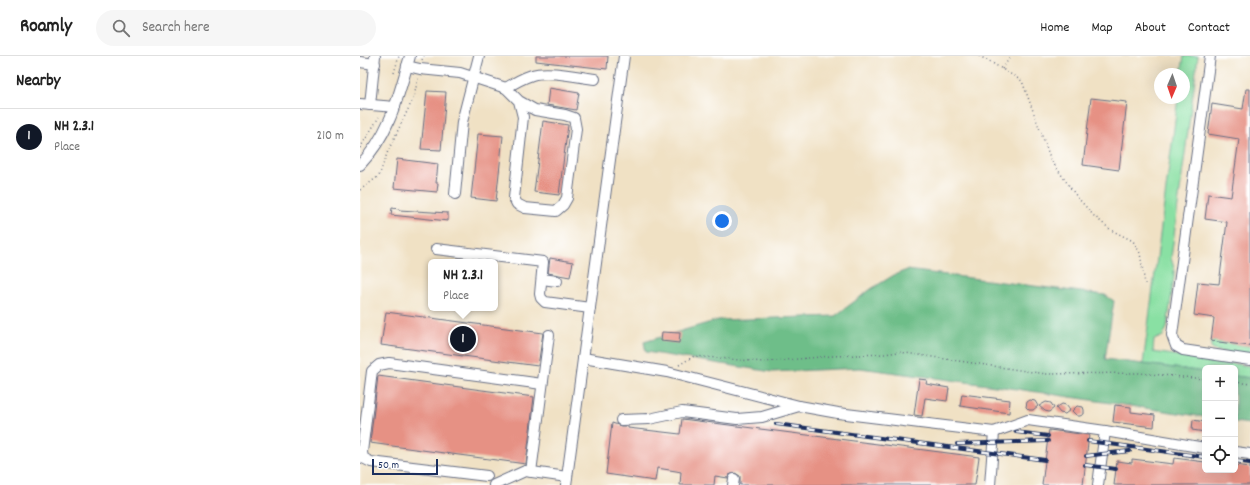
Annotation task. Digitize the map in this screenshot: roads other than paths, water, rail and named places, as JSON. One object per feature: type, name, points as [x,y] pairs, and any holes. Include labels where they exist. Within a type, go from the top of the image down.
[{"type":"street","points":[[455,194],[462,122],[479,56]]},
{"type":"street","points":[[494,485],[526,471],[566,481],[624,56]]},
{"type":"street","points":[[1210,56],[1172,335],[1176,346],[1183,350],[1250,360]]},
{"type":"street","points":[[360,62],[375,60],[365,105],[396,107]]},
{"type":"street","points":[[360,165],[381,139],[389,124],[396,107],[409,61],[420,69],[460,73],[506,88],[518,100],[534,110],[574,118],[576,124],[567,198],[563,206],[556,211],[526,208],[517,204],[514,198],[523,117],[518,100]]},
{"type":"street","points":[[506,88],[533,74],[549,73],[595,80]]},
{"type":"street","points":[[436,249],[543,262],[540,294],[541,298],[545,302],[590,308]]},
{"type":"street","points":[[542,279],[556,281]]},
{"type":"street","points":[[531,472],[549,335]]},
{"type":"street","points":[[583,358],[667,372],[799,406],[838,413],[994,432],[1028,420],[1202,447]]},
{"type":"street","points":[[487,476],[371,462],[363,458],[362,452],[372,371],[379,365],[389,363],[542,384]]},
{"type":"street","points":[[621,420],[649,419],[682,412],[737,419],[762,417],[799,406]]},
{"type":"street","points":[[1098,485],[1105,431]]},
{"type":"street","points":[[990,485],[994,432]]},
{"type":"street","points":[[1238,452],[1250,454]]},
{"type":"railway","points":[[776,424],[1045,460]]},
{"type":"railway","points":[[1016,432],[1048,436]]},
{"type":"railway","points":[[957,444],[1048,441]]},
{"type":"railway","points":[[1088,441],[1202,457]]},
{"type":"railway","points":[[1086,456],[1130,451]]},
{"type":"railway","points":[[1238,461],[1250,463]]},
{"type":"railway","points":[[1085,465],[1116,469]]},
{"type":"place","name":"NH 2.3.1","points":[[463,339]]}]
